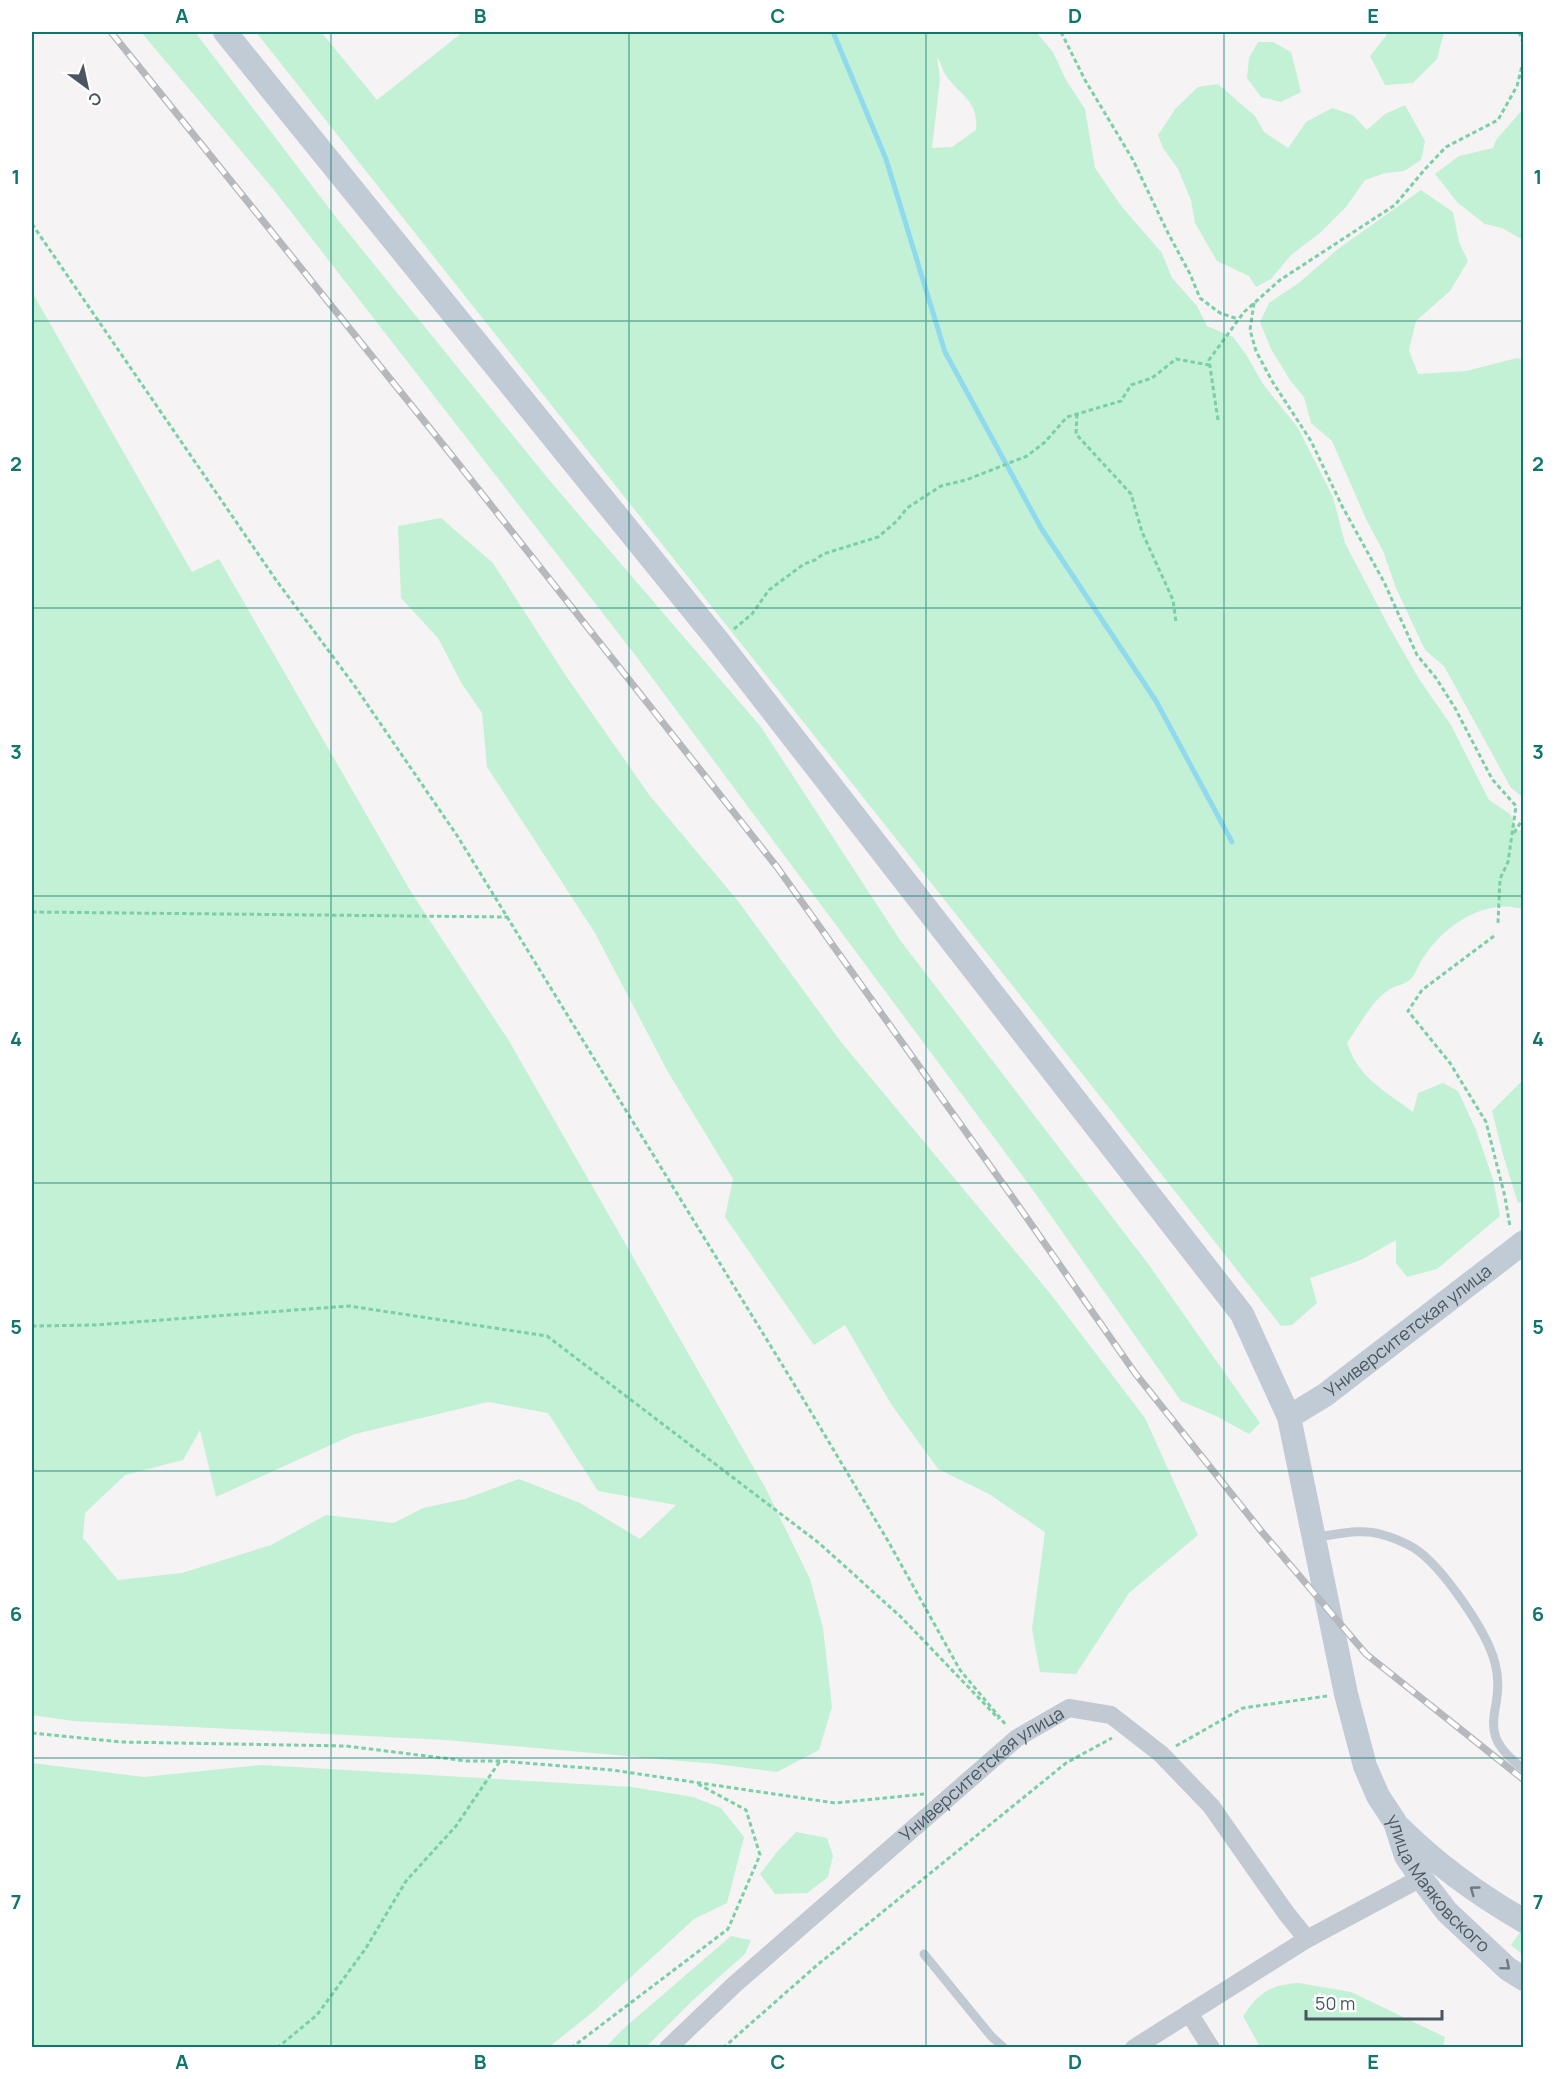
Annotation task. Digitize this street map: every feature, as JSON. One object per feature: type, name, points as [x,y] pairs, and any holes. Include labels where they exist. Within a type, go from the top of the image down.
[{"type":"main road","points":[[225,32],[719,642],[1242,1314],[1289,1418],[1346,1694],[1365,1766],[1378,1796],[1395,1822]]},
{"type":"main road","name":"Университетская улица","points":[[1289,1418],[1325,1395],[1518,1246]]},
{"type":"main road","name":"улица Маяковского","points":[[1395,1822],[1407,1856],[1447,1912],[1508,1969],[1524,1979]]},
{"type":"main road","name":"улица Маяковского","points":[[1395,1822],[1421,1849],[1445,1868],[1493,1903],[1524,1921]]},
{"type":"street","name":"Университетская улица","points":[[668,2048],[735,1984],[1017,1738],[1069,1708],[1110,1715],[1130,1728],[1161,1754],[1211,1806],[1286,1913],[1307,1939]]},
{"type":"street","points":[[1134,2048],[1307,1939],[1421,1878]]},
{"type":"street","points":[[1189,2013],[1211,2048]]},
{"type":"lane","points":[[1314,1538],[1355,1532],[1378,1533],[1413,1547],[1430,1560],[1473,1614],[1495,1662],[1499,1688],[1492,1725],[1496,1742],[1514,1762],[1524,1769]]},
{"type":"lane","points":[[924,1954],[991,2036],[1004,2048]]},
{"type":"path","points":[[1061,32],[1085,80],[1133,160],[1200,298],[1220,313],[1238,319]]},
{"type":"path","points":[[1518,32],[1524,35]]},
{"type":"path","points":[[1518,32],[1524,45]]},
{"type":"path","points":[[1218,420],[1209,360],[1238,319],[1280,280],[1395,205],[1446,147],[1498,120],[1517,86],[1524,58]]},
{"type":"path","points":[[32,224],[269,570],[354,686],[452,827],[802,1396],[888,1541],[960,1670],[1017,1738]]},
{"type":"path","points":[[1254,303],[1250,330],[1256,351],[1272,381],[1311,441],[1342,506],[1384,582],[1417,655],[1436,678],[1455,708],[1491,779],[1516,806],[1508,862],[1500,879],[1498,923]]},
{"type":"path","points":[[719,642],[752,614],[769,591],[804,564],[823,554],[878,537],[897,521],[907,508],[929,492],[1027,456],[1045,442],[1067,417],[1121,401],[1131,385],[1152,378],[1176,359],[1209,365]]},
{"type":"path","points":[[1077,414],[1076,434],[1131,494],[1142,532],[1173,600],[1176,622]]},
{"type":"path","points":[[1513,834],[1524,817]]},
{"type":"path","points":[[32,912],[508,917]]},
{"type":"path","points":[[1494,936],[1422,990],[1408,1011],[1450,1063],[1486,1122],[1518,1246]]},
{"type":"path","points":[[32,1326],[95,1325],[349,1306],[547,1336],[819,1543],[901,1617],[1017,1738]]},
{"type":"path","points":[[1161,1754],[1243,1708],[1346,1694]]},
{"type":"path","points":[[723,2048],[816,1966],[1066,1763],[1130,1728]]},
{"type":"path","points":[[32,1733],[121,1742],[346,1746],[467,1761],[500,1761],[612,1770],[835,1803],[917,1794],[953,1793]]},
{"type":"path","points":[[277,2048],[318,2015],[366,1948],[406,1881],[456,1826],[500,1761]]},
{"type":"path","points":[[571,2048],[728,1929],[760,1855],[746,1810],[694,1782]]},
{"type":"green space","points":[[141,32],[195,32],[338,220],[550,481],[761,727],[900,940],[1149,1265],[1260,1423],[1249,1434],[1181,1401],[1030,1186],[636,656],[274,190]]},
{"type":"green space","points":[[256,32],[321,32],[377,100],[463,32],[1036,32],[1053,52],[1066,80],[1085,109],[1095,168],[1122,207],[1162,253],[1172,278],[1197,306],[1207,326],[1233,337],[1263,384],[1298,428],[1333,497],[1345,543],[1388,625],[1419,679],[1451,725],[1489,800],[1510,814],[1518,831],[1523,829],[1523,909],[1495,907],[1468,916],[1455,924],[1434,944],[1411,979],[1390,989],[1377,1000],[1347,1043],[1363,1072],[1413,1112],[1418,1093],[1443,1083],[1458,1091],[1476,1130],[1493,1179],[1500,1216],[1437,1269],[1407,1277],[1396,1263],[1396,1240],[1361,1260],[1310,1278],[1317,1303],[1292,1325],[1281,1326]],"holes":[[[937,57],[950,81],[971,104],[976,120],[976,130],[952,147],[932,148],[940,79]]]},
{"type":"green space","points":[[1389,32],[1444,32],[1437,59],[1413,83],[1385,85],[1370,56]]},
{"type":"green space","points":[[1258,42],[1273,42],[1291,52],[1301,92],[1281,102],[1261,97],[1247,78],[1249,58]]},
{"type":"green space","points":[[1218,84],[1255,116],[1264,132],[1288,148],[1306,122],[1332,108],[1353,115],[1367,130],[1385,114],[1405,105],[1425,141],[1421,160],[1404,171],[1385,173],[1365,180],[1346,207],[1321,232],[1291,255],[1271,279],[1256,287],[1249,276],[1217,261],[1195,223],[1191,200],[1178,169],[1163,148],[1158,135],[1176,108],[1198,87]]},
{"type":"green space","points":[[1523,109],[1523,240],[1502,228],[1485,224],[1458,203],[1435,174],[1459,156],[1493,148],[1496,140]]},
{"type":"green space","points":[[1421,190],[1453,212],[1459,242],[1468,261],[1450,291],[1416,321],[1409,350],[1418,374],[1466,371],[1517,358],[1523,360],[1523,797],[1511,788],[1444,666],[1425,650],[1396,588],[1383,551],[1366,519],[1332,441],[1311,423],[1304,397],[1290,380],[1271,349],[1260,322],[1269,303],[1299,283],[1338,249]]},
{"type":"green space","points":[[32,292],[192,572],[219,559],[411,892],[509,1041],[766,1489],[810,1579],[823,1628],[832,1707],[819,1750],[777,1772],[716,1764],[446,1740],[73,1721],[32,1715]],"holes":[[[488,1402],[548,1413],[598,1491],[676,1505],[640,1539],[580,1503],[519,1479],[465,1499],[423,1508],[394,1523],[326,1515],[271,1545],[182,1573],[118,1580],[83,1538],[85,1513],[125,1475],[183,1460],[200,1430],[216,1497],[355,1434]]]},
{"type":"green space","points":[[441,518],[493,563],[566,676],[650,796],[738,901],[841,1042],[1049,1292],[1145,1418],[1198,1535],[1129,1593],[1076,1674],[1040,1672],[1032,1629],[1045,1532],[989,1494],[938,1469],[891,1404],[845,1325],[814,1345],[725,1217],[733,1179],[668,1072],[595,933],[487,767],[482,713],[462,684],[438,638],[401,598],[398,526]]},
{"type":"green space","points":[[1523,1080],[1524,1199],[1518,1203],[1492,1111]]},
{"type":"green space","points":[[32,1763],[144,1777],[262,1765],[632,1787],[693,1797],[721,1808],[744,1837],[727,1903],[694,1919],[594,2011],[549,2047],[32,2047]]},
{"type":"green space","points":[[796,1832],[827,1838],[833,1856],[828,1877],[807,1893],[775,1894],[760,1874]]},
{"type":"green space","points":[[1521,1931],[1523,1933],[1523,1955],[1511,1945]]},
{"type":"green space","points":[[731,1936],[751,1940],[745,1954],[693,2000],[646,2047],[606,2047],[622,2030]]},
{"type":"green space","points":[[1299,1983],[1351,1992],[1445,2037],[1443,2047],[1260,2047],[1243,2016],[1266,1991]]},
{"type":"waterway","points":[[833,32],[886,159],[945,352],[1041,528],[1156,701],[1232,842]]},
{"type":"railway","points":[[111,32],[449,452],[777,867],[1135,1373],[1262,1532],[1366,1654],[1524,1780]]}]
